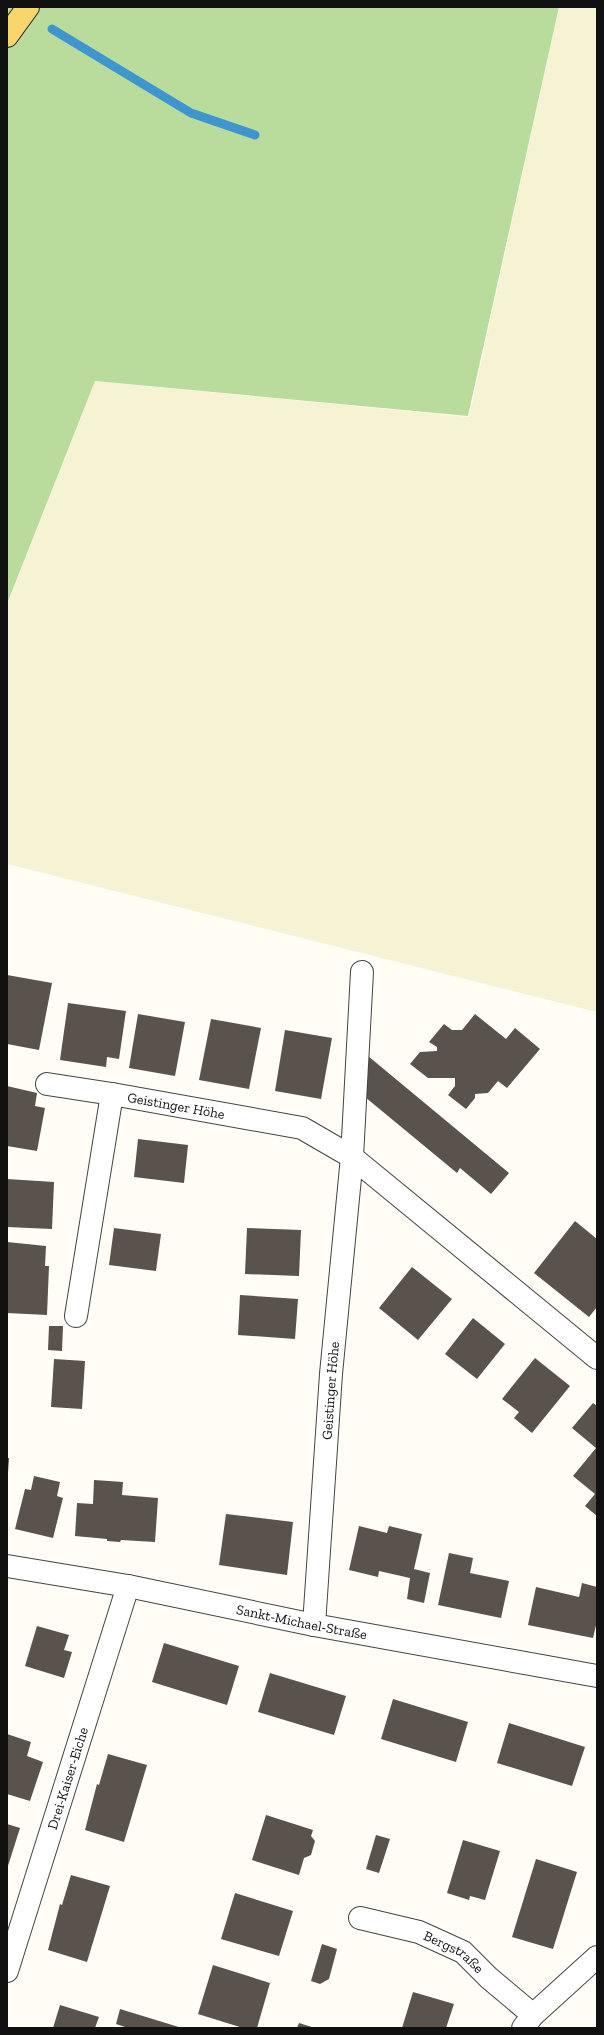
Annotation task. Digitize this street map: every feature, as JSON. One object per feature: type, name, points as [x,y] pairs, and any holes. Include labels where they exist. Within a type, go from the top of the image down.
[{"type":"main road","points":[[7,36],[28,7]]},
{"type":"street","name":"Geistinger Höhe","points":[[314,1625],[331,1374],[352,1157],[362,972]]},
{"type":"street","name":"Geistinger Höhe","points":[[47,1084],[302,1128],[352,1157],[597,1358]]},
{"type":"street","name":"Geistinger Höhe","points":[[76,1316],[112,1094]]},
{"type":"street","name":"Sankt-Michael-Straße","points":[[7,1566],[128,1586],[314,1625],[597,1676]]},
{"type":"street","name":"Drei-Kaiser-Eiche","points":[[7,1971],[128,1586]]},
{"type":"street","name":"Bergstraße","points":[[360,1918],[419,1932],[463,1952],[489,1978],[528,2022],[597,1957]]},
{"type":"shaded area","points":[[559,7],[597,7],[597,1012],[7,864],[7,605],[95,381],[469,417]]},
{"type":"green space","points":[[7,7],[559,7],[468,416],[95,381],[7,604]]},
{"type":"building","points":[[7,975],[52,983],[39,1050],[7,1044]]},
{"type":"building","points":[[68,1003],[126,1011],[119,1059],[107,1057],[106,1067],[60,1060]]},
{"type":"building","points":[[138,1014],[185,1022],[175,1076],[129,1068]]},
{"type":"building","points":[[475,1014],[506,1039],[515,1028],[540,1049],[507,1088],[498,1081],[488,1093],[475,1094],[475,1098],[466,1109],[448,1095],[455,1086],[455,1078],[428,1078],[410,1064],[420,1052],[437,1051],[437,1047],[429,1042],[444,1024],[452,1030],[462,1030]]},
{"type":"building","points":[[211,1019],[261,1028],[249,1089],[199,1080]]},
{"type":"building","points":[[285,1030],[332,1038],[321,1099],[275,1091]]},
{"type":"building","points":[[368,1056],[509,1173],[491,1194],[460,1168],[457,1173],[365,1097]]},
{"type":"building","points":[[7,1086],[37,1093],[35,1106],[45,1108],[37,1151],[7,1146]]},
{"type":"building","points":[[138,1139],[188,1145],[184,1183],[134,1177]]},
{"type":"building","points":[[7,1179],[54,1182],[52,1229],[7,1227]]},
{"type":"building","points":[[575,1221],[597,1239],[597,1307],[589,1317],[534,1273]]},
{"type":"building","points":[[114,1228],[161,1234],[156,1271],[109,1265]]},
{"type":"building","points":[[247,1228],[301,1230],[299,1276],[245,1274]]},
{"type":"building","points":[[7,1242],[46,1246],[45,1266],[49,1266],[47,1315],[7,1313]]},
{"type":"building","points":[[412,1267],[452,1299],[418,1340],[379,1308]]},
{"type":"building","points":[[240,1295],[298,1299],[295,1339],[238,1335]]},
{"type":"building","points":[[473,1318],[505,1344],[477,1379],[445,1354]]},
{"type":"building","points":[[49,1326],[63,1326],[62,1351],[48,1350]]},
{"type":"building","points":[[535,1358],[570,1386],[532,1433],[514,1418],[519,1412],[502,1399]]},
{"type":"building","points":[[54,1359],[85,1361],[82,1409],[51,1407]]},
{"type":"building","points":[[593,1403],[597,1406],[597,1516],[585,1506],[595,1494],[573,1476],[596,1448],[572,1428]]},
{"type":"building","points":[[7,1458],[9,1458],[8,1473],[7,1473]]},
{"type":"building","points":[[34,1476],[60,1482],[57,1496],[63,1498],[53,1538],[15,1529],[25,1489],[31,1490]]},
{"type":"building","points":[[94,1480],[123,1482],[122,1495],[158,1498],[155,1542],[121,1540],[120,1542],[107,1541],[107,1539],[75,1536],[77,1503],[93,1504]]},
{"type":"building","points":[[226,1514],[293,1522],[287,1575],[219,1565]]},
{"type":"building","points":[[359,1526],[387,1533],[389,1526],[422,1534],[414,1569],[430,1573],[424,1603],[407,1599],[410,1578],[379,1571],[378,1577],[349,1570]]},
{"type":"building","points":[[449,1553],[473,1558],[470,1573],[509,1581],[501,1618],[438,1605]]},
{"type":"building","points":[[582,1583],[597,1587],[597,1621],[593,1638],[528,1625],[536,1587],[579,1597]]},
{"type":"building","points":[[37,1626],[69,1635],[64,1650],[72,1652],[64,1678],[25,1666]]},
{"type":"building","points":[[164,1643],[239,1666],[227,1705],[152,1682]]},
{"type":"building","points":[[270,1673],[346,1696],[334,1735],[258,1712]]},
{"type":"building","points":[[393,1699],[468,1722],[456,1762],[381,1739]]},
{"type":"building","points":[[509,1723],[585,1747],[572,1786],[497,1763]]},
{"type":"building","points":[[7,1734],[31,1742],[27,1756],[43,1762],[30,1801],[7,1794]]},
{"type":"building","points":[[108,1754],[147,1765],[124,1842],[85,1830],[97,1784],[99,1785]]},
{"type":"building","points":[[266,1815],[313,1830],[311,1836],[315,1841],[311,1855],[304,1858],[299,1875],[252,1860]]},
{"type":"building","points":[[7,1824],[20,1828],[7,1869]]},
{"type":"building","points":[[376,1835],[390,1839],[379,1873],[366,1869]]},
{"type":"building","points":[[463,1840],[500,1851],[485,1900],[470,1896],[469,1900],[447,1893]]},
{"type":"building","points":[[536,1859],[577,1872],[553,1949],[512,1937]]},
{"type":"building","points":[[71,1875],[110,1886],[87,1962],[48,1950],[60,1904],[62,1905]]},
{"type":"building","points":[[235,1893],[293,1911],[279,1956],[221,1939]]},
{"type":"building","points":[[322,1944],[337,1949],[329,1979],[320,1984],[311,1981]]},
{"type":"building","points":[[213,1965],[270,1983],[257,2028],[243,2028],[198,2014]]},
{"type":"building","points":[[413,1992],[454,2004],[446,2028],[402,2028]]},
{"type":"building","points":[[60,2005],[99,2017],[95,2028],[53,2028]]},
{"type":"building","points":[[120,2009],[182,2028],[128,2028],[116,2024]]},
{"type":"building","points":[[299,2023],[315,2028],[297,2028]]},
{"type":"waterway","points":[[52,29],[191,113],[255,135]]}]
